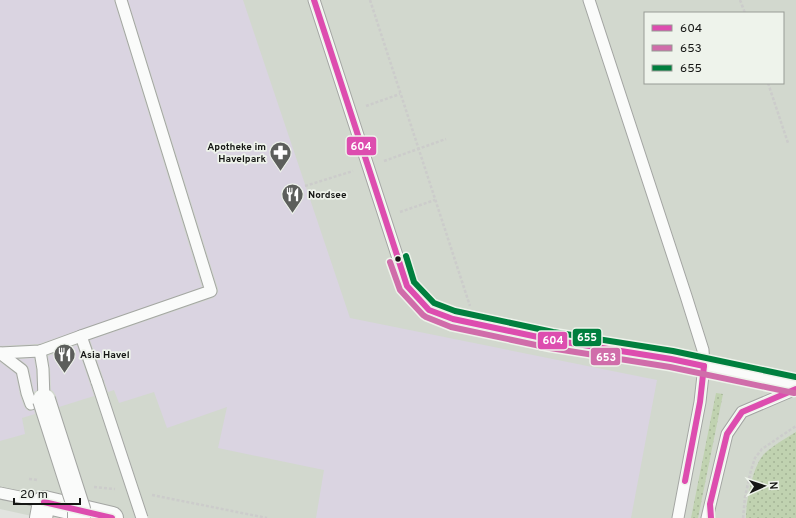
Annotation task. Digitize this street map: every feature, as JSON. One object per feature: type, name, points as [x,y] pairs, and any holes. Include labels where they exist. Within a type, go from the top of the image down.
[{"type":"main road","points":[[37,402],[67,510],[67,518]]},
{"type":"main road","points":[[37,402],[79,509],[79,518]]},
{"type":"main road","points":[[42,510],[112,518]]},
{"type":"lane","points":[[0,353],[40,350],[211,291],[121,0]]},
{"type":"lane","points":[[314,0],[407,286],[429,310],[452,319],[552,340],[671,359],[796,385]]},
{"type":"lane","points":[[589,0],[703,350],[704,366],[700,402],[678,518]]},
{"type":"lane","points":[[81,336],[142,518]]},
{"type":"lane","points":[[37,402],[43,369],[40,350]]},
{"type":"lane","points":[[0,353],[22,370],[27,393],[37,402]]},
{"type":"lane","points":[[707,518],[727,434],[742,412],[796,389]]},
{"type":"lane","points":[[0,493],[42,510]]},
{"type":"lane","points":[[710,504],[711,518]]},
{"type":"path","points":[[370,0],[472,312]]},
{"type":"path","points":[[740,0],[745,12]]},
{"type":"path","points":[[768,84],[788,143]]},
{"type":"path","points":[[350,112],[400,94]]},
{"type":"path","points":[[384,218],[435,200]]},
{"type":"path","points":[[743,518],[745,497],[751,470],[756,458],[762,449],[796,426]]},
{"type":"shaded area","points":[[0,0],[796,0],[796,518],[41,518],[0,509]]},
{"type":"green space","points":[[716,393],[723,394],[698,518],[691,518]]},
{"type":"green space","points":[[796,432],[796,518],[746,518],[751,484],[761,458],[772,447]]},
{"type":"building","points":[[0,0],[114,0],[202,287],[39,344],[0,346]]},
{"type":"building","points":[[128,0],[243,0],[350,318],[657,380],[631,518],[316,518],[324,470],[218,448],[227,407],[167,428],[154,392],[119,403],[114,390],[108,392],[90,340],[213,298],[218,292]]},
{"type":"building","points":[[77,345],[94,396],[59,407],[56,396],[51,390],[48,356]]},
{"type":"building","points":[[34,358],[37,390],[34,392],[29,368],[19,359]]},
{"type":"building","points":[[0,362],[16,374],[20,395],[24,406],[29,411],[34,410],[35,414],[22,418],[25,434],[0,441]]},
{"type":"transit line","name":"604","points":[[314,0],[407,286],[429,310],[453,319],[552,340],[671,359],[704,366]]},
{"type":"transit line","name":"655","points":[[406,256],[414,282],[434,303],[455,311],[553,332],[673,351],[796,377]]},
{"type":"transit line","name":"653","points":[[390,262],[400,290],[423,315],[451,327],[550,348],[670,367],[794,393]]},
{"type":"transit line","name":"604","points":[[685,481],[700,402],[704,366]]},
{"type":"transit line","name":"604","points":[[711,518],[710,504],[727,434],[742,412],[796,389]]},
{"type":"transit line","name":"604","points":[[44,502],[112,518]]},
{"type":"place","name":"Apotheke im Havelpark","points":[[281,172]]},
{"type":"place","name":"Nordsee","points":[[293,214]]},
{"type":"place","name":"Asia Havel","points":[[64,374]]}]
